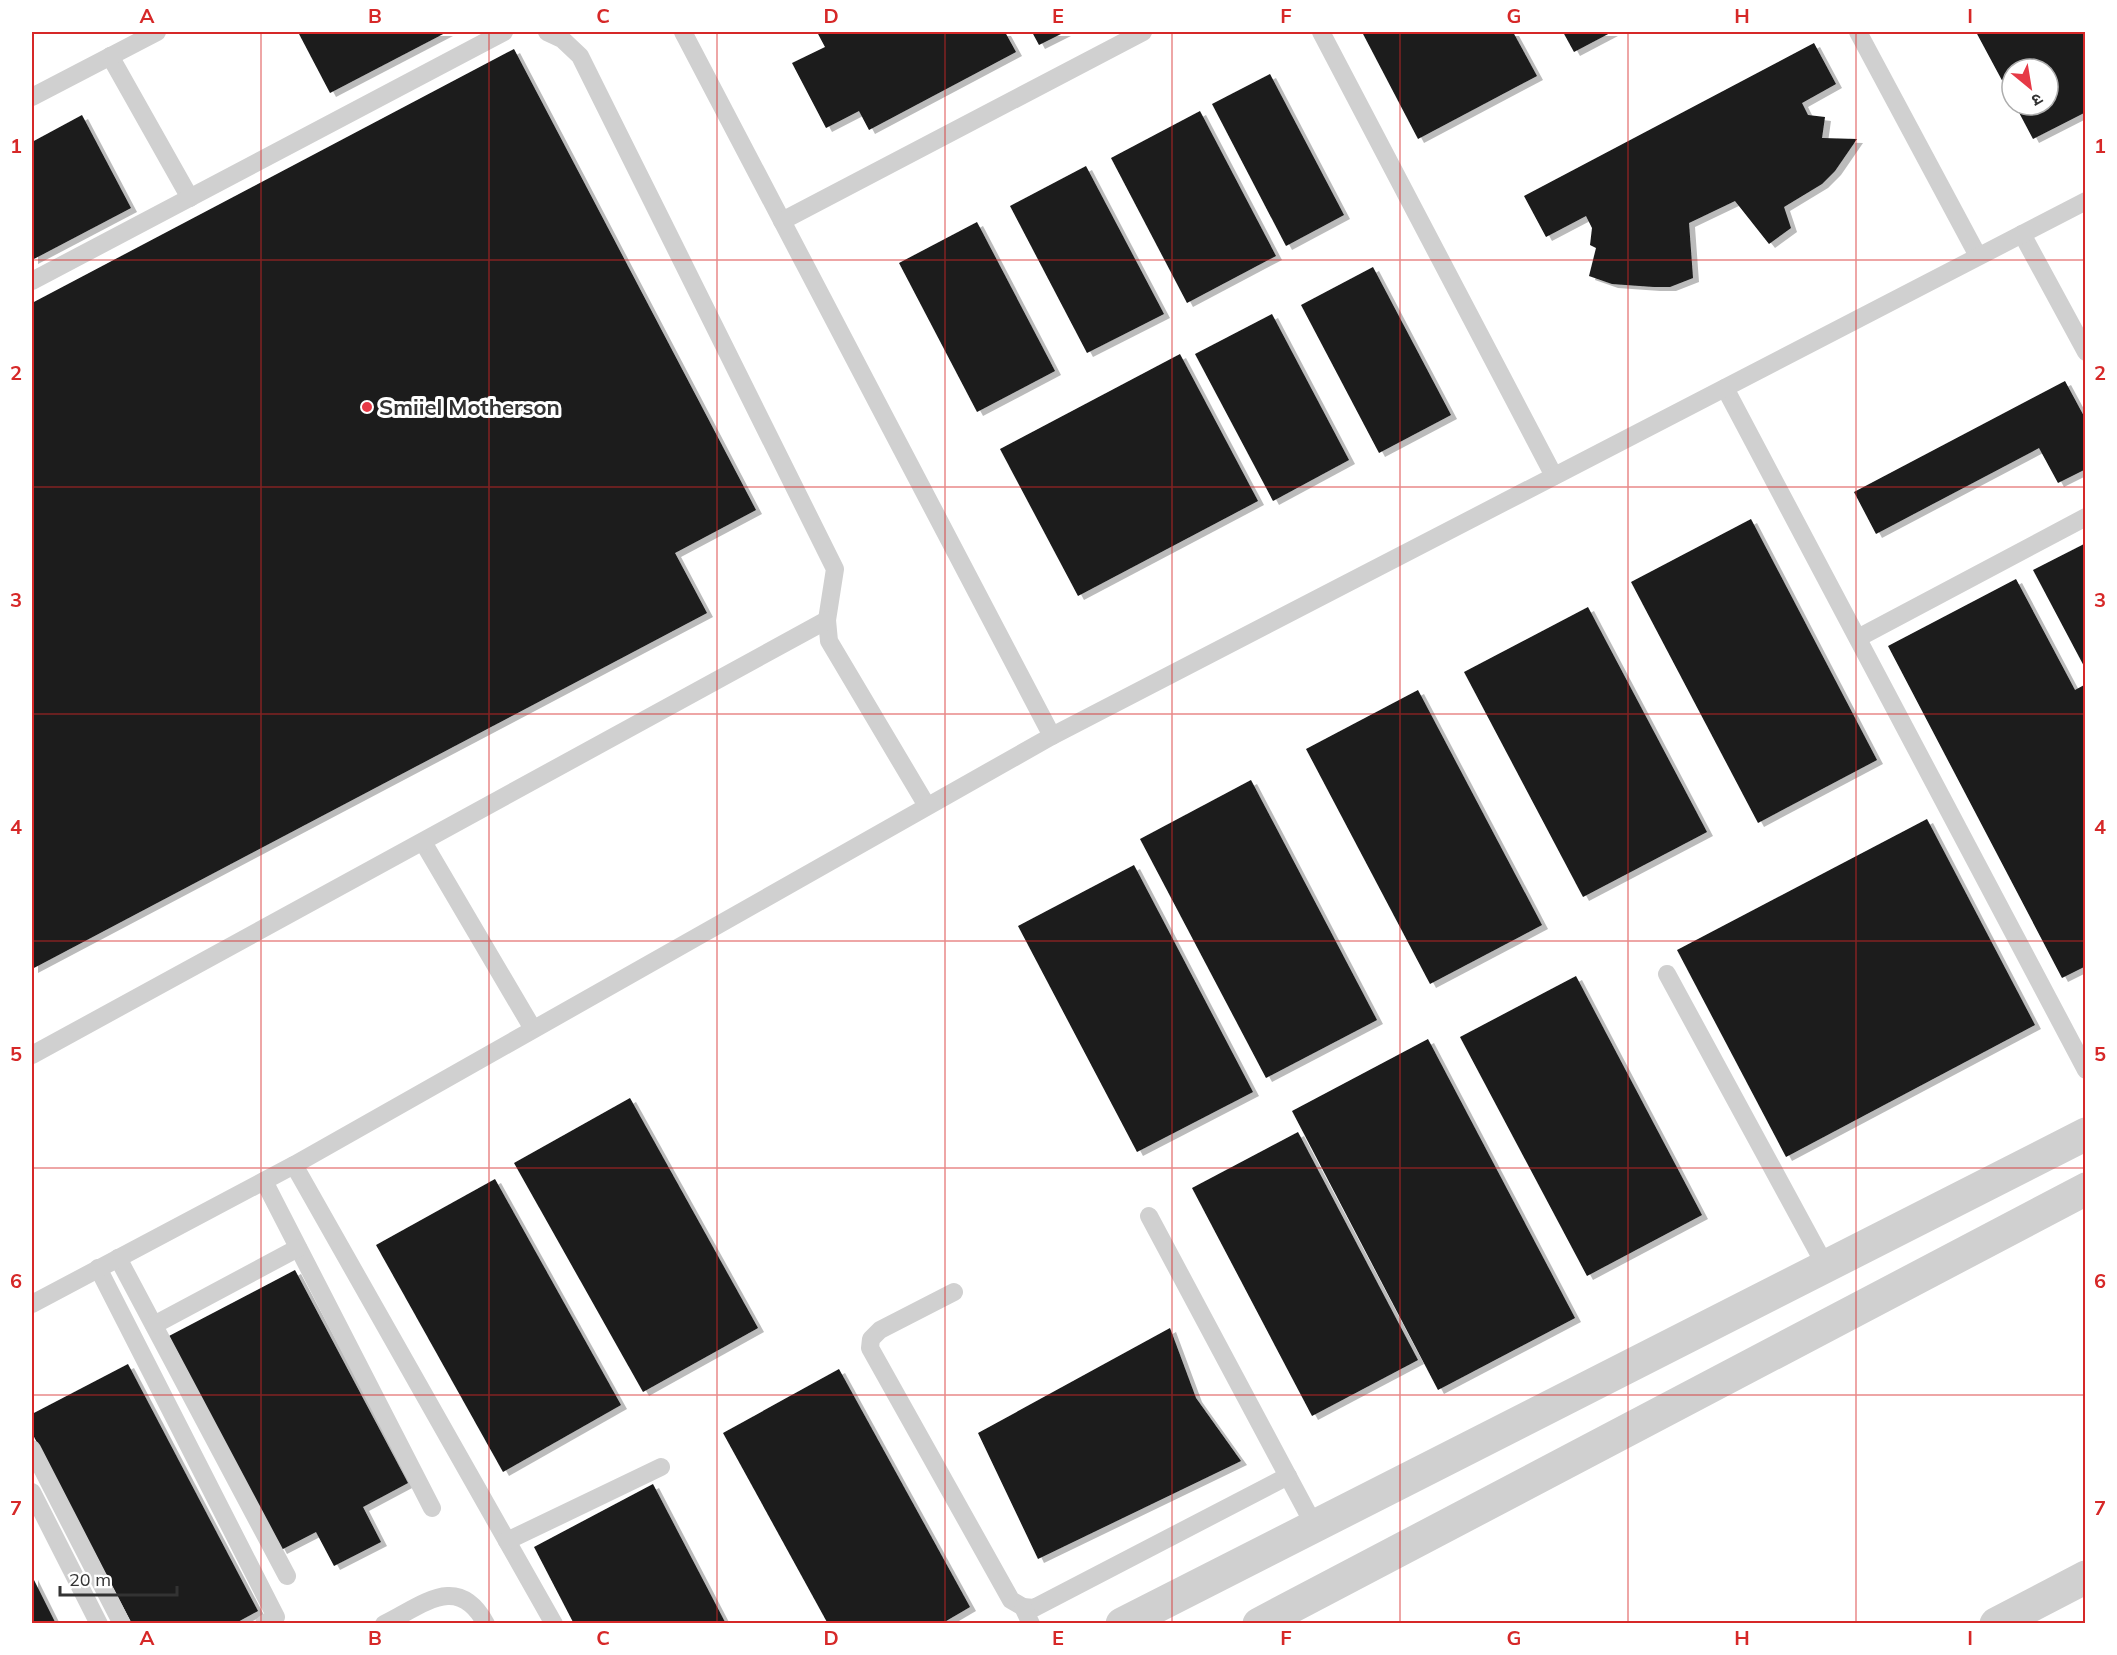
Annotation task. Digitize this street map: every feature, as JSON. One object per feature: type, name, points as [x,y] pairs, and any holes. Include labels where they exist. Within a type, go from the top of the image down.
[{"type":"street","points":[[1122,1623],[2085,1134]]},
{"type":"street","points":[[1259,1623],[2085,1189]]},
{"type":"street","points":[[1996,1623],[2085,1577]]},
{"type":"lane","points":[[32,97],[157,32]]},
{"type":"lane","points":[[32,281],[504,32]]},
{"type":"lane","points":[[547,32],[562,39],[580,56],[835,569],[827,620],[830,641],[927,806]]},
{"type":"lane","points":[[683,32],[1052,736]]},
{"type":"lane","points":[[782,221],[1143,32]]},
{"type":"lane","points":[[1321,32],[1554,476]]},
{"type":"lane","points":[[1858,32],[1978,256]]},
{"type":"lane","points":[[110,56],[190,198]]},
{"type":"lane","points":[[32,1304],[294,1164],[1052,736],[2085,201]]},
{"type":"lane","points":[[2022,234],[2085,352]]},
{"type":"lane","points":[[1725,388],[2085,1070]]},
{"type":"lane","points":[[1858,638],[2085,517]]},
{"type":"lane","points":[[32,1055],[827,620]]},
{"type":"lane","points":[[423,842],[533,1029]]},
{"type":"lane","points":[[1666,974],[1825,1265]]},
{"type":"lane","points":[[294,1164],[554,1623]]},
{"type":"lane","points":[[264,1180],[432,1508]]},
{"type":"lane","points":[[1149,1216],[1314,1525]]},
{"type":"lane","points":[[154,1324],[298,1248]]},
{"type":"lane","points":[[118,1258],[287,1576]]},
{"type":"lane","points":[[98,1268],[276,1617],[264,1623]]},
{"type":"lane","points":[[954,1292],[880,1330],[871,1339],[870,1348],[1011,1600],[1023,1607],[1034,1608],[1288,1476]]},
{"type":"lane","points":[[32,1449],[122,1623]]},
{"type":"lane","points":[[507,1541],[661,1467]]},
{"type":"lane","points":[[32,1492],[99,1623]]},
{"type":"lane","points":[[384,1623],[446,1594],[462,1597],[478,1610],[486,1623]]},
{"type":"lane","points":[[1023,1607],[1031,1623]]},
{"type":"building","points":[[298,32],[447,32],[330,93]]},
{"type":"building","points":[[817,32],[1005,32],[1016,52],[869,130],[859,111],[826,128],[792,63],[825,47]]},
{"type":"building","points":[[1032,32],[1065,32],[1039,45]]},
{"type":"building","points":[[1362,32],[1513,32],[1537,76],[1418,139]]},
{"type":"building","points":[[1563,32],[1612,32],[1574,52]]},
{"type":"building","points":[[1976,32],[2086,32],[2086,112],[2033,139],[2021,117],[2060,117],[2060,57],[2000,57],[2000,77]]},
{"type":"building","points":[[1814,43],[1836,84],[1802,103],[1808,115],[1825,117],[1822,138],[1857,139],[1835,171],[1822,184],[1784,207],[1791,228],[1769,244],[1735,201],[1689,223],[1693,278],[1670,287],[1654,287],[1612,284],[1589,276],[1596,248],[1590,245],[1592,228],[1586,216],[1546,237],[1524,196]]},
{"type":"building","name":"Smiiel Motherson","points":[[514,49],[756,510],[675,553],[707,613],[32,969],[32,303]]},
{"type":"building","points":[[1270,74],[1344,215],[1286,246],[1212,104]]},
{"type":"building","points":[[1200,111],[1276,256],[1187,303],[1111,158]]},
{"type":"building","points":[[82,115],[131,208],[32,260],[32,142]]},
{"type":"building","points":[[1086,166],[1164,314],[1087,353],[1010,206]]},
{"type":"building","points":[[977,222],[1055,371],[977,412],[899,263]]},
{"type":"building","points":[[1373,267],[1451,415],[1379,453],[1301,305]]},
{"type":"building","points":[[1272,314],[1349,460],[1273,501],[1195,354]]},
{"type":"building","points":[[1180,354],[1258,501],[1078,596],[1000,449]]},
{"type":"building","points":[[2065,381],[2086,420],[2086,469],[2058,483],[2039,448],[1876,534],[1854,492]]},
{"type":"building","points":[[1751,519],[1877,760],[1758,823],[1631,582]]},
{"type":"building","points":[[2086,543],[2086,670],[2033,570]]},
{"type":"building","points":[[2016,579],[2075,690],[2086,684],[2086,966],[2062,978],[1888,646]]},
{"type":"building","points":[[1588,607],[1707,832],[1583,897],[1464,672]]},
{"type":"building","points":[[1418,690],[1542,925],[1430,984],[1306,749]]},
{"type":"building","points":[[1251,780],[1377,1020],[1266,1078],[1140,839]]},
{"type":"building","points":[[1927,819],[2035,1025],[1786,1157],[1677,950]]},
{"type":"building","points":[[1134,865],[1253,1092],[1137,1152],[1018,926]]},
{"type":"building","points":[[1576,976],[1702,1215],[1587,1276],[1460,1037]]},
{"type":"building","points":[[1428,1039],[1575,1318],[1438,1390],[1292,1111]]},
{"type":"building","points":[[630,1098],[758,1328],[643,1392],[514,1163]]},
{"type":"building","points":[[1298,1132],[1418,1360],[1312,1416],[1192,1188]]},
{"type":"building","points":[[495,1179],[621,1405],[503,1472],[376,1245]]},
{"type":"building","points":[[295,1270],[408,1483],[363,1507],[381,1542],[334,1566],[316,1532],[281,1550],[169,1336]]},
{"type":"building","points":[[1170,1328],[1196,1398],[1241,1461],[1038,1559],[978,1433]]},
{"type":"building","points":[[128,1364],[258,1611],[234,1624],[132,1624],[32,1433],[32,1414]]},
{"type":"building","points":[[839,1369],[970,1607],[941,1624],[828,1624],[723,1433]]},
{"type":"building","points":[[653,1484],[726,1624],[574,1624],[534,1547]]},
{"type":"building","points":[[32,1576],[56,1624],[32,1624]]},
{"type":"place","name":"Smiiel Motherson","points":[[367,407]]}]
